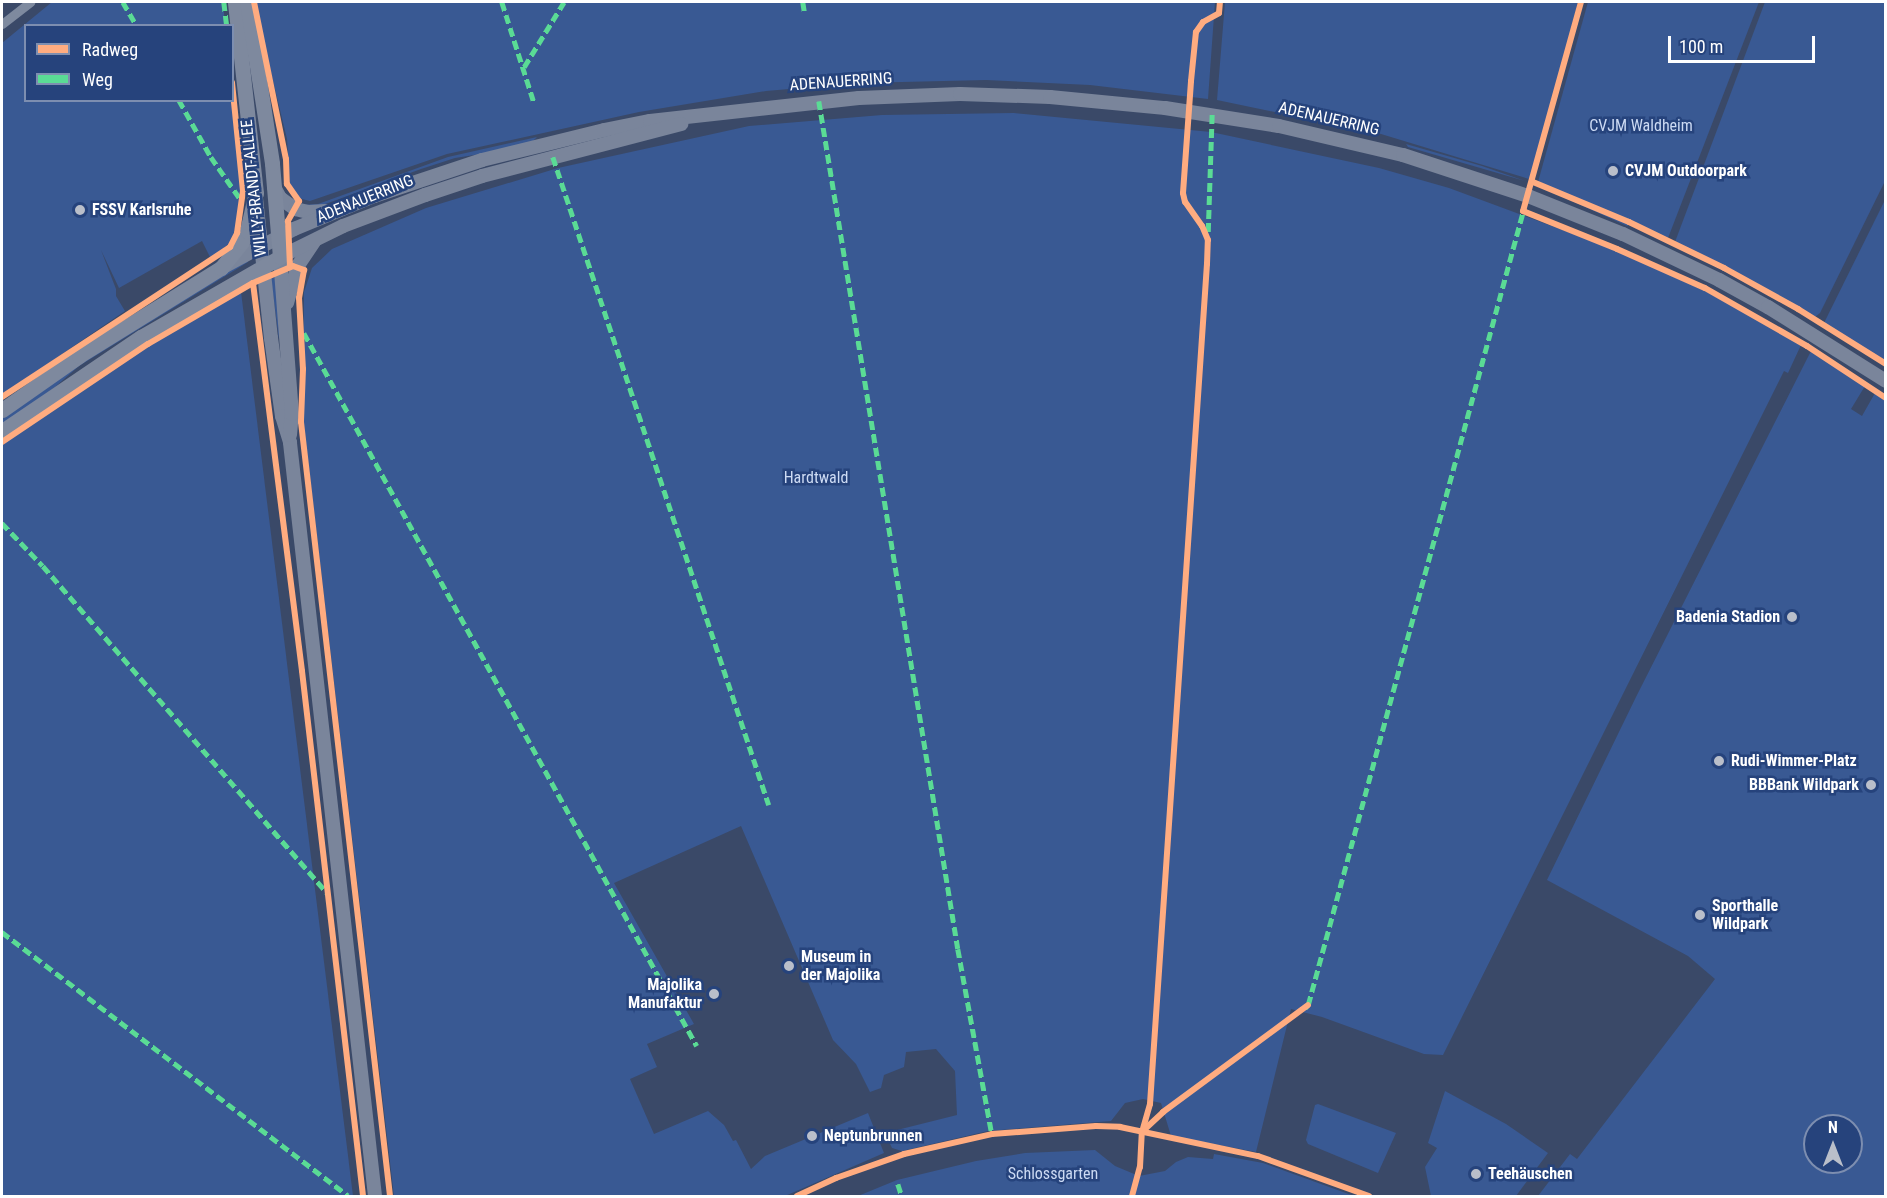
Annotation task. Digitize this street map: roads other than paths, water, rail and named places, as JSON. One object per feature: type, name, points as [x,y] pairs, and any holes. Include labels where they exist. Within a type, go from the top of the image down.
[{"type":"main road","name":"WILLY-BRANDT-ALLEE","points":[[235,2],[280,405],[290,443],[375,1197]]},
{"type":"main road","name":"WILLY-BRANDT-ALLEE","points":[[246,2],[274,187],[279,237],[292,414],[290,443]]},
{"type":"main road","name":"ADENAUERRING","points":[[2,410],[79,356],[221,268],[261,246],[339,210],[461,166],[549,143],[650,121],[859,98],[1018,95],[1193,111],[1350,142],[1434,164],[1519,192],[1632,238],[1768,307],[1886,381]]},
{"type":"main road","name":"ADENAUERRING","points":[[2,430],[131,343],[263,265],[318,238],[373,214],[482,176],[714,114]]},
{"type":"main road","points":[[274,187],[286,204],[301,211],[339,210]]},
{"type":"main road","points":[[221,268],[245,236],[256,193]]},
{"type":"main road","points":[[285,317],[297,267],[318,238]]},
{"type":"street","points":[[2,24],[30,2]]},
{"type":"place","name":"CVJM Outdoorpark","points":[[1613,171]]},
{"type":"place","name":"FSSV Karlsruhe","points":[[80,210]]},
{"type":"place","name":"Badenia Stadion","points":[[1792,617]]},
{"type":"place","name":"Rudi-Wimmer-Platz","points":[[1719,761]]},
{"type":"place","name":"BBBank Wildpark","points":[[1871,785]]},
{"type":"place","name":"Sporthalle Wildpark","points":[[1700,915]]},
{"type":"place","name":"Museum in der Majolika","points":[[789,966]]},
{"type":"place","name":"Majolika Manufaktur","points":[[714,994]]},
{"type":"place","name":"Neptunbrunnen","points":[[812,1136]]},
{"type":"place","name":"Teehäuschen","points":[[1476,1174]]},
{"type":"park label","name":"CVJM Waldheim","points":[[1641,126]]},
{"type":"park label","name":"Hardtwald","points":[[816,478]]},
{"type":"park label","name":"Schlossgarten","points":[[1053,1174]]}]
